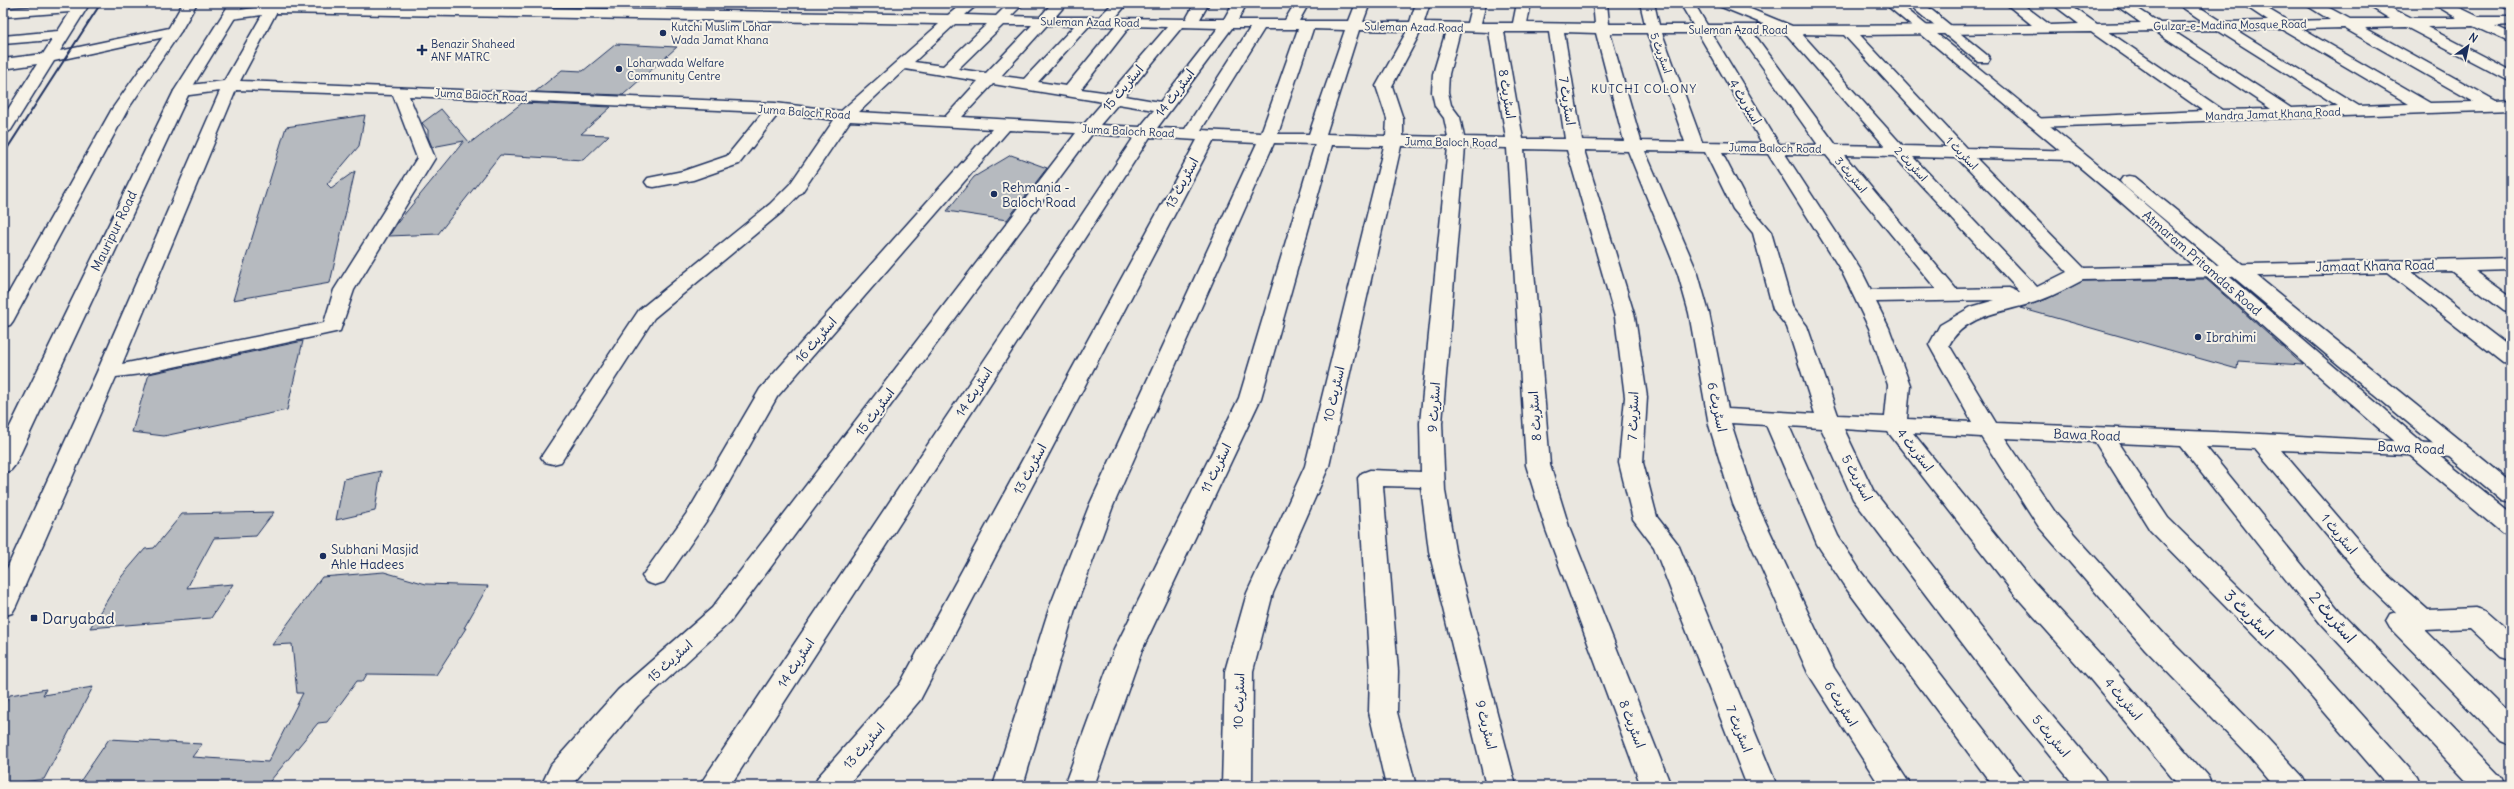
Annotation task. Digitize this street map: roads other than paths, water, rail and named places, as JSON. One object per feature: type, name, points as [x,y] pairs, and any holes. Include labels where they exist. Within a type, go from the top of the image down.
[{"type":"main road","points":[[3,321],[120,109],[174,31],[190,3]]},
{"type":"main road","points":[[725,16],[740,3]]},
{"type":"main road","points":[[774,18],[805,3]]},
{"type":"main road","points":[[841,19],[870,3]]},
{"type":"main road","points":[[553,456],[646,314],[776,208],[796,188],[845,116],[901,64],[972,3]]},
{"type":"main road","points":[[946,72],[1016,3]]},
{"type":"main road","points":[[950,121],[991,79],[1041,21],[1060,3]]},
{"type":"main road","points":[[1103,22],[1121,3]]},
{"type":"main road","name":"اسٹریٹ 15","points":[[556,786],[562,774],[628,698],[722,615],[1088,129],[1202,3]]},
{"type":"main road","name":"اسٹریٹ 14","points":[[714,786],[1145,132],[1228,24],[1240,3]]},
{"type":"main road","points":[[1008,786],[1062,609],[1101,506],[1268,138],[1299,25],[1302,3]]},
{"type":"main road","name":"اسٹریٹ 11","points":[[1079,786],[1128,650],[1250,398],[1353,26],[1363,3]]},
{"type":"main road","name":"اسٹریٹ 10","points":[[1237,786],[1239,671],[1260,593],[1317,466],[1394,141],[1396,119],[1384,86],[1416,27],[1423,3]]},
{"type":"main road","name":"اسٹریٹ 9","points":[[1480,3],[1464,28],[1441,74],[1440,92],[1443,106],[1452,117],[1456,142],[1432,423],[1432,480],[1442,551],[1501,786]]},
{"type":"main road","points":[[1520,28],[1524,3]]},
{"type":"main road","name":"اسٹریٹ 6","points":[[1600,3],[1602,28],[1634,145],[1688,274],[1699,313],[1718,415],[1745,504],[1822,673],[1896,786]]},
{"type":"main road","name":"اسٹریٹ 5","points":[[1647,3],[1653,29],[1703,147],[1742,209],[1762,232],[1783,309],[1797,326],[1829,421],[1862,493],[2020,698],[2093,786]]},
{"type":"main road","name":"اسٹریٹ 4","points":[[1687,3],[1773,148],[1852,272],[1864,296],[1879,328],[1899,386],[1895,425],[2024,588],[2100,672],[2197,786]]},
{"type":"main road","points":[[1724,3],[1790,30]]},
{"type":"main road","points":[[1738,9],[1760,3]]},
{"type":"main road","name":"Atmaram Pritamdas Road","points":[[1891,3],[1925,31],[2239,269],[2511,495]]},
{"type":"main road","name":"Atmaram Pritamdas Road","points":[[1914,3],[1950,31],[2045,122],[2074,155],[2211,270],[2414,447],[2511,526]]},
{"type":"main road","points":[[2012,3],[2046,29]]},
{"type":"main road","points":[[2058,3],[2220,116]]},
{"type":"main road","points":[[2120,3],[2288,114]]},
{"type":"main road","points":[[2183,3],[2356,111]]},
{"type":"main road","points":[[2248,3],[2426,108]]},
{"type":"main road","points":[[2310,3],[2494,106]]},
{"type":"main road","points":[[2371,3],[2511,77]]},
{"type":"main road","points":[[2439,3],[2511,39]]},
{"type":"main road","points":[[2504,3],[2511,6]]},
{"type":"main road","points":[[3,13],[82,5]]},
{"type":"main road","points":[[3,130],[10,109],[27,93],[82,5]]},
{"type":"main road","points":[[3,606],[108,372],[230,85],[274,6]]},
{"type":"main road","name":"Suleman Azad Road","points":[[234,9],[274,6],[841,19],[999,20],[1464,28],[1950,31]]},
{"type":"main road","points":[[909,20],[928,7]]},
{"type":"main road","name":"Mauripur Road","points":[[3,465],[182,91],[234,9]]},
{"type":"main road","name":"Gulzar-e-Madina Mosque Road","points":[[1950,31],[2511,20]]},
{"type":"main road","points":[[1027,85],[1085,22]]},
{"type":"main road","points":[[1070,92],[1126,22]]},
{"type":"main road","name":"اسٹریٹ 13","points":[[829,786],[910,692],[1199,135],[1260,24]]},
{"type":"main road","name":"اسٹریٹ 8","points":[[1496,28],[1515,143],[1538,465],[1558,530],[1656,786]]},
{"type":"main road","name":"اسٹریٹ 7","points":[[1556,28],[1574,144],[1625,317],[1636,397],[1632,463],[1645,519],[1665,544],[1762,786]]},
{"type":"main road","name":"اسٹریٹ 3","points":[[1744,30],[1830,149],[1951,295]]},
{"type":"main road","name":"اسٹریٹ 2","points":[[1790,30],[1898,151],[2035,295]]},
{"type":"main road","name":"اسٹریٹ 1","points":[[1848,30],[1961,152],[2079,274]]},
{"type":"main road","points":[[3,64],[52,53],[174,31]]},
{"type":"main road","points":[[3,40],[63,34]]},
{"type":"main road","points":[[3,52],[52,53]]},
{"type":"main road","points":[[901,64],[1164,107]]},
{"type":"main road","name":"Juma Baloch Road","points":[[182,91],[230,85],[399,91],[775,108],[845,116],[1268,138],[2074,155]]},
{"type":"main road","points":[[108,372],[141,368],[333,327],[344,290],[426,158],[399,91]]},
{"type":"main road","points":[[3,96],[27,93]]},
{"type":"main road","name":"Mandra Jamat Khana Road","points":[[2045,122],[2511,105]]},
{"type":"main road","points":[[654,182],[687,176],[733,160],[775,108]]},
{"type":"main road","name":"اسٹریٹ 16","points":[[655,576],[699,514],[768,394],[1005,124]]},
{"type":"main road","points":[[2454,264],[2511,307]]},
{"type":"main road","name":"Jamaat Khana Road","points":[[2079,274],[2454,264],[2508,265]]},
{"type":"main road","points":[[2392,266],[2511,358]]},
{"type":"main road","points":[[2079,274],[2035,295],[1978,311],[1947,329],[1940,345],[1988,430],[2048,521],[2155,642],[2257,746],[2292,786]]},
{"type":"main road","points":[[1864,296],[2035,295]]},
{"type":"main road","name":"Bawa Road","points":[[1718,415],[2102,436],[2414,447],[2456,450]]},
{"type":"main road","points":[[1774,418],[1826,538],[1852,578],[2010,786]]},
{"type":"main road","name":"اسٹریٹ 3","points":[[2102,436],[2159,524],[2300,665],[2406,786]]},
{"type":"main road","name":"اسٹریٹ 2","points":[[2187,439],[2330,617],[2490,786]]},
{"type":"main road","name":"اسٹریٹ 1","points":[[2261,441],[2377,579],[2422,620]]},
{"type":"main road","points":[[1401,786],[1383,712],[1384,671],[1370,478],[1432,480]]},
{"type":"main road","points":[[2511,650],[2476,618],[2399,621],[2511,733]]},
{"type":"railway","points":[[3,155],[101,3]]},
{"type":"place","name":"Kutchi Muslim Lohar Wada Jamat Khana","points":[[663,33]]},
{"type":"place","name":"Benazir Shaheed ANF MATRC","points":[[422,50]]},
{"type":"place","name":"Loharwada Welfare Community Centre","points":[[619,69]]},
{"type":"place","name":"Rehmania - Baloch Road","points":[[994,194]]},
{"type":"place","name":"Ibrahimi","points":[[2198,337]]},
{"type":"place","name":"Subhani Masjid Ahle Hadees","points":[[323,556]]},
{"type":"place","name":"Daryabad","points":[[34,618]]},
{"type":"district","name":"KUTCHI COLONY","points":[[1644,88]]}]
